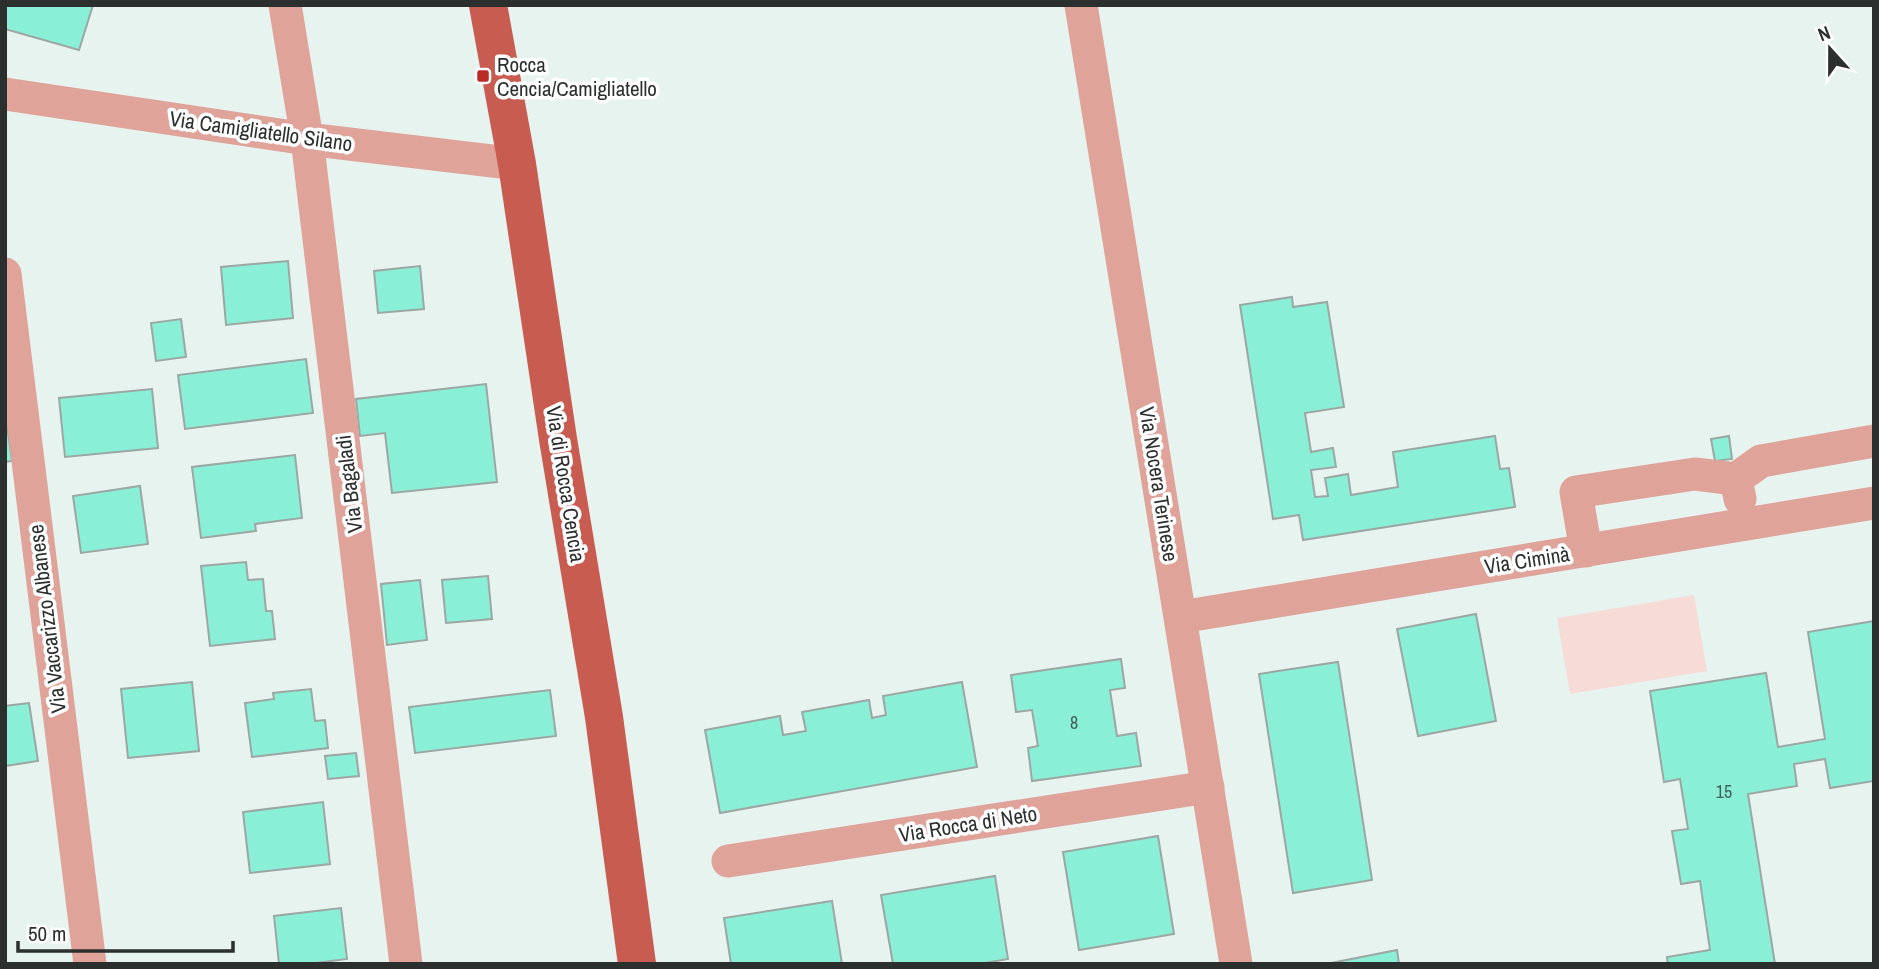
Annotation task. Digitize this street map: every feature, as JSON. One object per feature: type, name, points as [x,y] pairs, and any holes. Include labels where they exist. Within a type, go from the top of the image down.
[{"type":"main road","name":"Via di Rocca Cencia","points":[[488,5],[517,164],[558,439],[604,717],[637,964]]},
{"type":"street","name":"Via Bagaladi","points":[[285,5],[307,139],[407,964]]},
{"type":"street","name":"Via Nocera Terinese","points":[[1081,5],[1236,964]]},
{"type":"street","name":"Via Camigliatello Silano","points":[[5,94],[307,139],[517,164]]},
{"type":"street","name":"Via Vaccarizzo Albanese","points":[[5,274],[90,964]]},
{"type":"street","points":[[1586,551],[1576,492],[1695,474],[1736,479],[1761,461],[1874,441]]},
{"type":"street","points":[[1736,479],[1745,524]]},
{"type":"street","name":"Via Ciminà","points":[[1181,617],[1874,503]]},
{"type":"street","name":"Via Rocca di Neto","points":[[728,861],[1208,787]]},
{"type":"shaded area","points":[[1694,595],[1707,671],[1570,694],[1557,618]]},
{"type":"building","points":[[5,5],[93,5],[79,50],[5,29]]},
{"type":"building","points":[[288,261],[293,318],[226,325],[221,267]]},
{"type":"building","points":[[420,266],[424,309],[378,313],[374,271]]},
{"type":"building","points":[[1292,297],[1293,307],[1327,302],[1344,407],[1305,413],[1311,452],[1333,448],[1336,467],[1311,470],[1315,497],[1328,496],[1325,478],[1348,474],[1351,495],[1398,487],[1393,452],[1495,436],[1500,469],[1509,468],[1515,507],[1303,540],[1299,515],[1273,519],[1240,305]]},
{"type":"building","points":[[181,319],[186,357],[156,361],[151,323]]},
{"type":"building","points":[[306,359],[313,413],[185,429],[178,375]]},
{"type":"building","points":[[486,384],[497,482],[392,493],[385,433],[360,436],[356,399]]},
{"type":"building","points":[[152,389],[158,448],[65,457],[59,398]]},
{"type":"building","points":[[5,410],[12,461],[5,462]]},
{"type":"building","points":[[1729,436],[1732,459],[1715,461],[1711,439]]},
{"type":"building","points":[[295,455],[302,518],[255,524],[256,531],[201,538],[192,467]]},
{"type":"building","points":[[140,486],[148,544],[81,553],[73,496]]},
{"type":"building","points":[[246,562],[248,580],[263,579],[266,611],[272,611],[275,639],[210,646],[201,566]]},
{"type":"building","points":[[488,576],[492,619],[446,623],[442,580]]},
{"type":"building","points":[[420,580],[427,640],[387,645],[381,584]]},
{"type":"building","points":[[1476,614],[1496,721],[1418,736],[1397,629]]},
{"type":"building","points":[[1874,621],[1874,781],[1830,788],[1825,759],[1794,764],[1797,786],[1748,794],[1775,964],[1668,964],[1667,957],[1710,950],[1700,881],[1681,884],[1672,831],[1688,829],[1680,779],[1664,782],[1650,691],[1766,673],[1778,747],[1825,739],[1808,632]]},
{"type":"building","points":[[1121,659],[1125,688],[1110,690],[1117,736],[1136,733],[1141,766],[1032,781],[1028,748],[1038,746],[1032,710],[1016,712],[1011,675]]},
{"type":"building","points":[[1338,662],[1372,880],[1293,893],[1259,674]]},
{"type":"building","points":[[192,682],[199,751],[128,758],[121,689]]},
{"type":"building","points":[[962,682],[977,767],[720,813],[705,730],[780,716],[783,735],[806,731],[802,712],[869,700],[872,718],[886,715],[883,696]]},
{"type":"building","points":[[311,689],[315,721],[325,720],[328,748],[252,757],[245,703],[274,699],[273,693]]},
{"type":"building","points":[[550,690],[556,736],[415,753],[409,707]]},
{"type":"building","points":[[29,703],[38,761],[5,766],[5,706]]},
{"type":"building","points":[[356,753],[359,776],[328,779],[325,756]]},
{"type":"building","points":[[323,802],[330,864],[250,873],[243,812]]},
{"type":"building","points":[[1158,836],[1174,934],[1079,950],[1063,852]]},
{"type":"building","points":[[995,876],[1008,959],[979,964],[893,964],[881,895]]},
{"type":"building","points":[[832,901],[842,964],[731,964],[724,918]]},
{"type":"building","points":[[341,908],[347,959],[308,964],[279,964],[274,916]]},
{"type":"building","points":[[1397,950],[1399,964],[1326,964]]},
{"type":"place","name":"Rocca Cencia/Camigliatello","points":[[483,76]]}]
